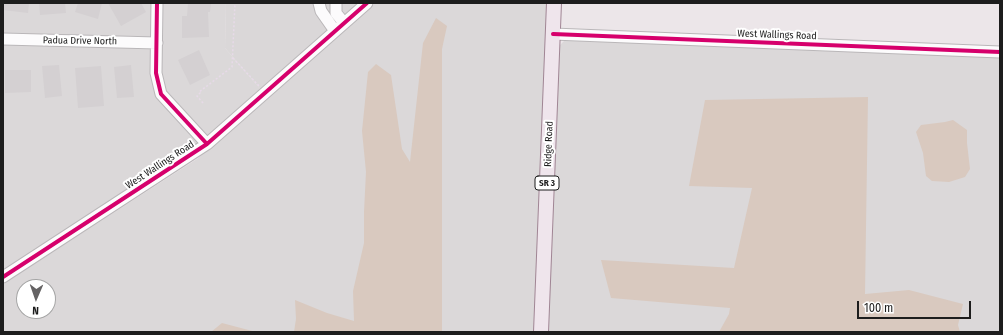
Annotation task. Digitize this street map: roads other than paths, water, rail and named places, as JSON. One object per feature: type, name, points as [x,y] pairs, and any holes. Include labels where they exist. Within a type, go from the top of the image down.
[{"type":"main road","name":"Ridge Road","points":[[542,332],[554,3]]},
{"type":"street","points":[[157,3],[156,73],[161,94],[207,144]]},
{"type":"street","points":[[319,3],[321,11],[335,31]]},
{"type":"street","points":[[336,3],[336,13],[344,23]]},
{"type":"street","name":"West Wallings Road","points":[[3,277],[207,144],[367,3]]},
{"type":"street","name":"West Wallings Road","points":[[553,34],[1000,52]]},
{"type":"street","name":"Padua Drive North","points":[[3,39],[157,43]]}]
